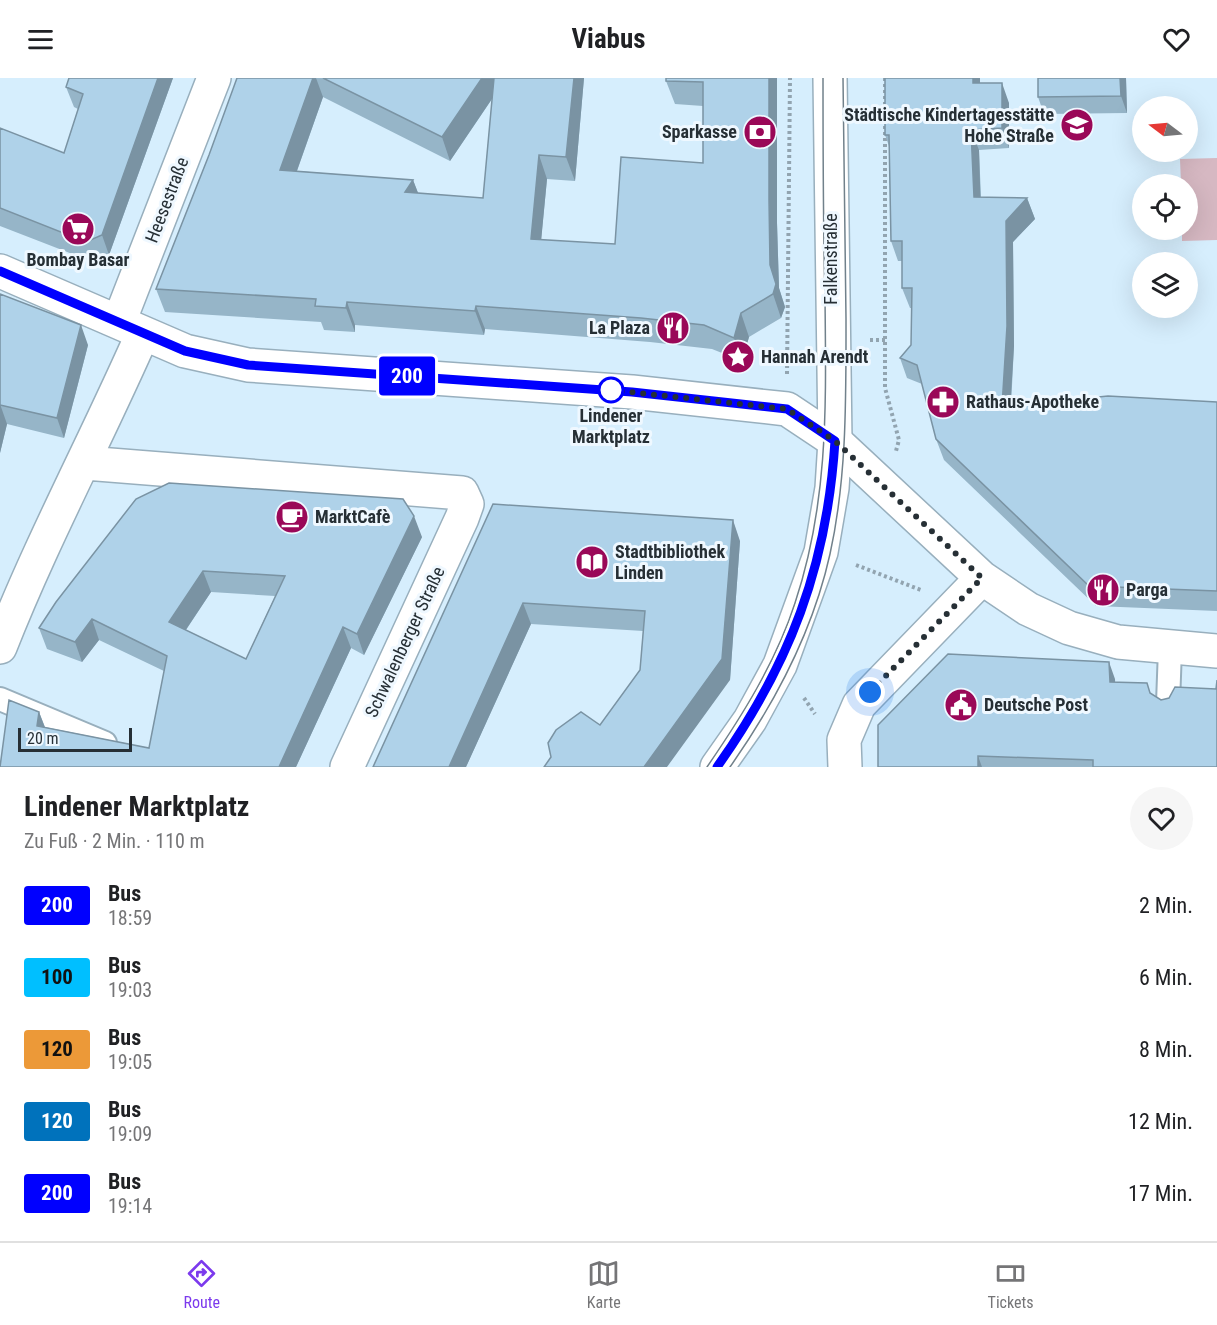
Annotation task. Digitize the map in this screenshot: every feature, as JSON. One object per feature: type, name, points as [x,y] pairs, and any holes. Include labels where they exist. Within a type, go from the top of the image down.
[{"type":"street","name":"Heesestraße","points":[[131,328],[214,78]]},
{"type":"street","name":"Falkenstraße","points":[[717,767],[750,720],[780,665],[821,552],[832,488],[835,441],[830,78]]},
{"type":"street","points":[[0,271],[185,351],[248,365],[632,392],[787,409],[835,441],[982,578],[1028,609],[1069,628],[1118,642],[1170,649],[1217,651]]},
{"type":"street","points":[[0,647],[18,601],[85,463],[131,328]]},
{"type":"street","name":"Schwalenberger Straße","points":[[85,463],[462,493],[467,504],[462,518],[347,767]]},
{"type":"street","points":[[844,753],[859,705],[982,578]]},
{"type":"lane","points":[[1168,704],[1170,649]]},
{"type":"lane","points":[[0,699],[105,743]]},
{"type":"path","points":[[787,409],[790,78]]},
{"type":"path","points":[[885,78],[885,388],[899,440],[887,489]]},
{"type":"path","points":[[821,552],[956,604]]},
{"type":"path","points":[[780,665],[844,753]]},
{"type":"shaded area","points":[[1217,158],[1217,240],[1182,241],[1198,240],[1198,174],[1181,174],[1180,162],[1198,162],[1198,159]]},
{"type":"building","points":[[69,78],[158,78],[102,235],[86,242],[0,208],[0,128],[64,153],[83,94],[66,87]]},
{"type":"building","points":[[237,78],[313,78],[280,170],[413,180],[405,192],[483,198],[494,78],[574,78],[566,157],[539,155],[531,239],[615,244],[621,157],[703,163],[703,82],[666,81],[666,78],[769,78],[770,265],[776,284],[773,294],[741,313],[734,338],[704,325],[641,318],[476,306],[475,311],[347,302],[346,308],[315,306],[316,299],[156,289]]},
{"type":"building","points":[[323,78],[482,78],[442,137]]},
{"type":"building","points":[[885,78],[973,78],[973,83],[1002,83],[1002,128],[971,130],[974,197],[1027,198],[1006,221],[1007,326],[1002,407],[1108,396],[1217,402],[1217,591],[1089,586],[936,439],[917,365],[900,358],[911,345],[912,288],[902,288],[902,241],[891,241],[889,135],[885,135]]},
{"type":"building","points":[[1038,78],[1120,78],[1121,96],[1038,97]]},
{"type":"building","points":[[0,294],[81,325],[57,418],[0,405]]},
{"type":"building","points":[[169,483],[403,499],[414,516],[357,634],[343,627],[279,767],[0,767],[9,700],[39,712],[37,726],[149,748],[167,656],[92,619],[75,642],[39,628],[56,602],[136,499]],"holes":[[[203,571],[285,576],[246,659],[169,622]]]},
{"type":"building","points":[[493,504],[733,520],[722,659],[644,767],[544,767],[551,757],[548,743],[556,730],[581,712],[600,725],[640,670],[645,611],[523,603],[449,767],[373,767]]},
{"type":"building","points":[[948,654],[1109,662],[1110,682],[1147,683],[1150,693],[1161,700],[1169,698],[1175,687],[1216,689],[1217,680],[1217,767],[1093,767],[1093,760],[978,756],[978,767],[878,767],[878,725]]},
{"type":"tram line","points":[[707,767],[745,708],[778,646],[795,603],[814,527],[820,489],[825,414],[823,78]]},
{"type":"tram line","points":[[730,767],[777,692],[803,638],[823,583],[836,525],[843,467],[845,408],[843,78]]},
{"type":"bus line","name":"200","points":[[0,271],[185,351],[248,365],[632,392],[787,409],[835,441],[832,488],[821,552],[808,588],[780,665],[750,720],[717,767]]},
{"type":"place","name":"Städtische Kindertagesstätte Hohe Straße","points":[[1077,125]]},
{"type":"place","name":"Sparkasse","points":[[760,132]]},
{"type":"place","name":"Bombay Basar","points":[[78,229]]},
{"type":"place","name":"La Plaza","points":[[673,328]]},
{"type":"place","name":"Hannah Arendt","points":[[738,357]]},
{"type":"place","name":"Lindener Marktplatz","points":[[611,390]]},
{"type":"place","name":"Rathaus-Apotheke","points":[[943,402]]},
{"type":"place","name":"MarktCafè","points":[[292,517]]},
{"type":"place","name":"Stadtbibliothek Linden","points":[[592,562]]},
{"type":"place","name":"Parga","points":[[1103,590]]},
{"type":"place","name":"Deutsche Post","points":[[961,705]]},
{"type":"route","points":[[611,390],[609,390],[787,409],[835,441],[982,578],[870,692]]}]
